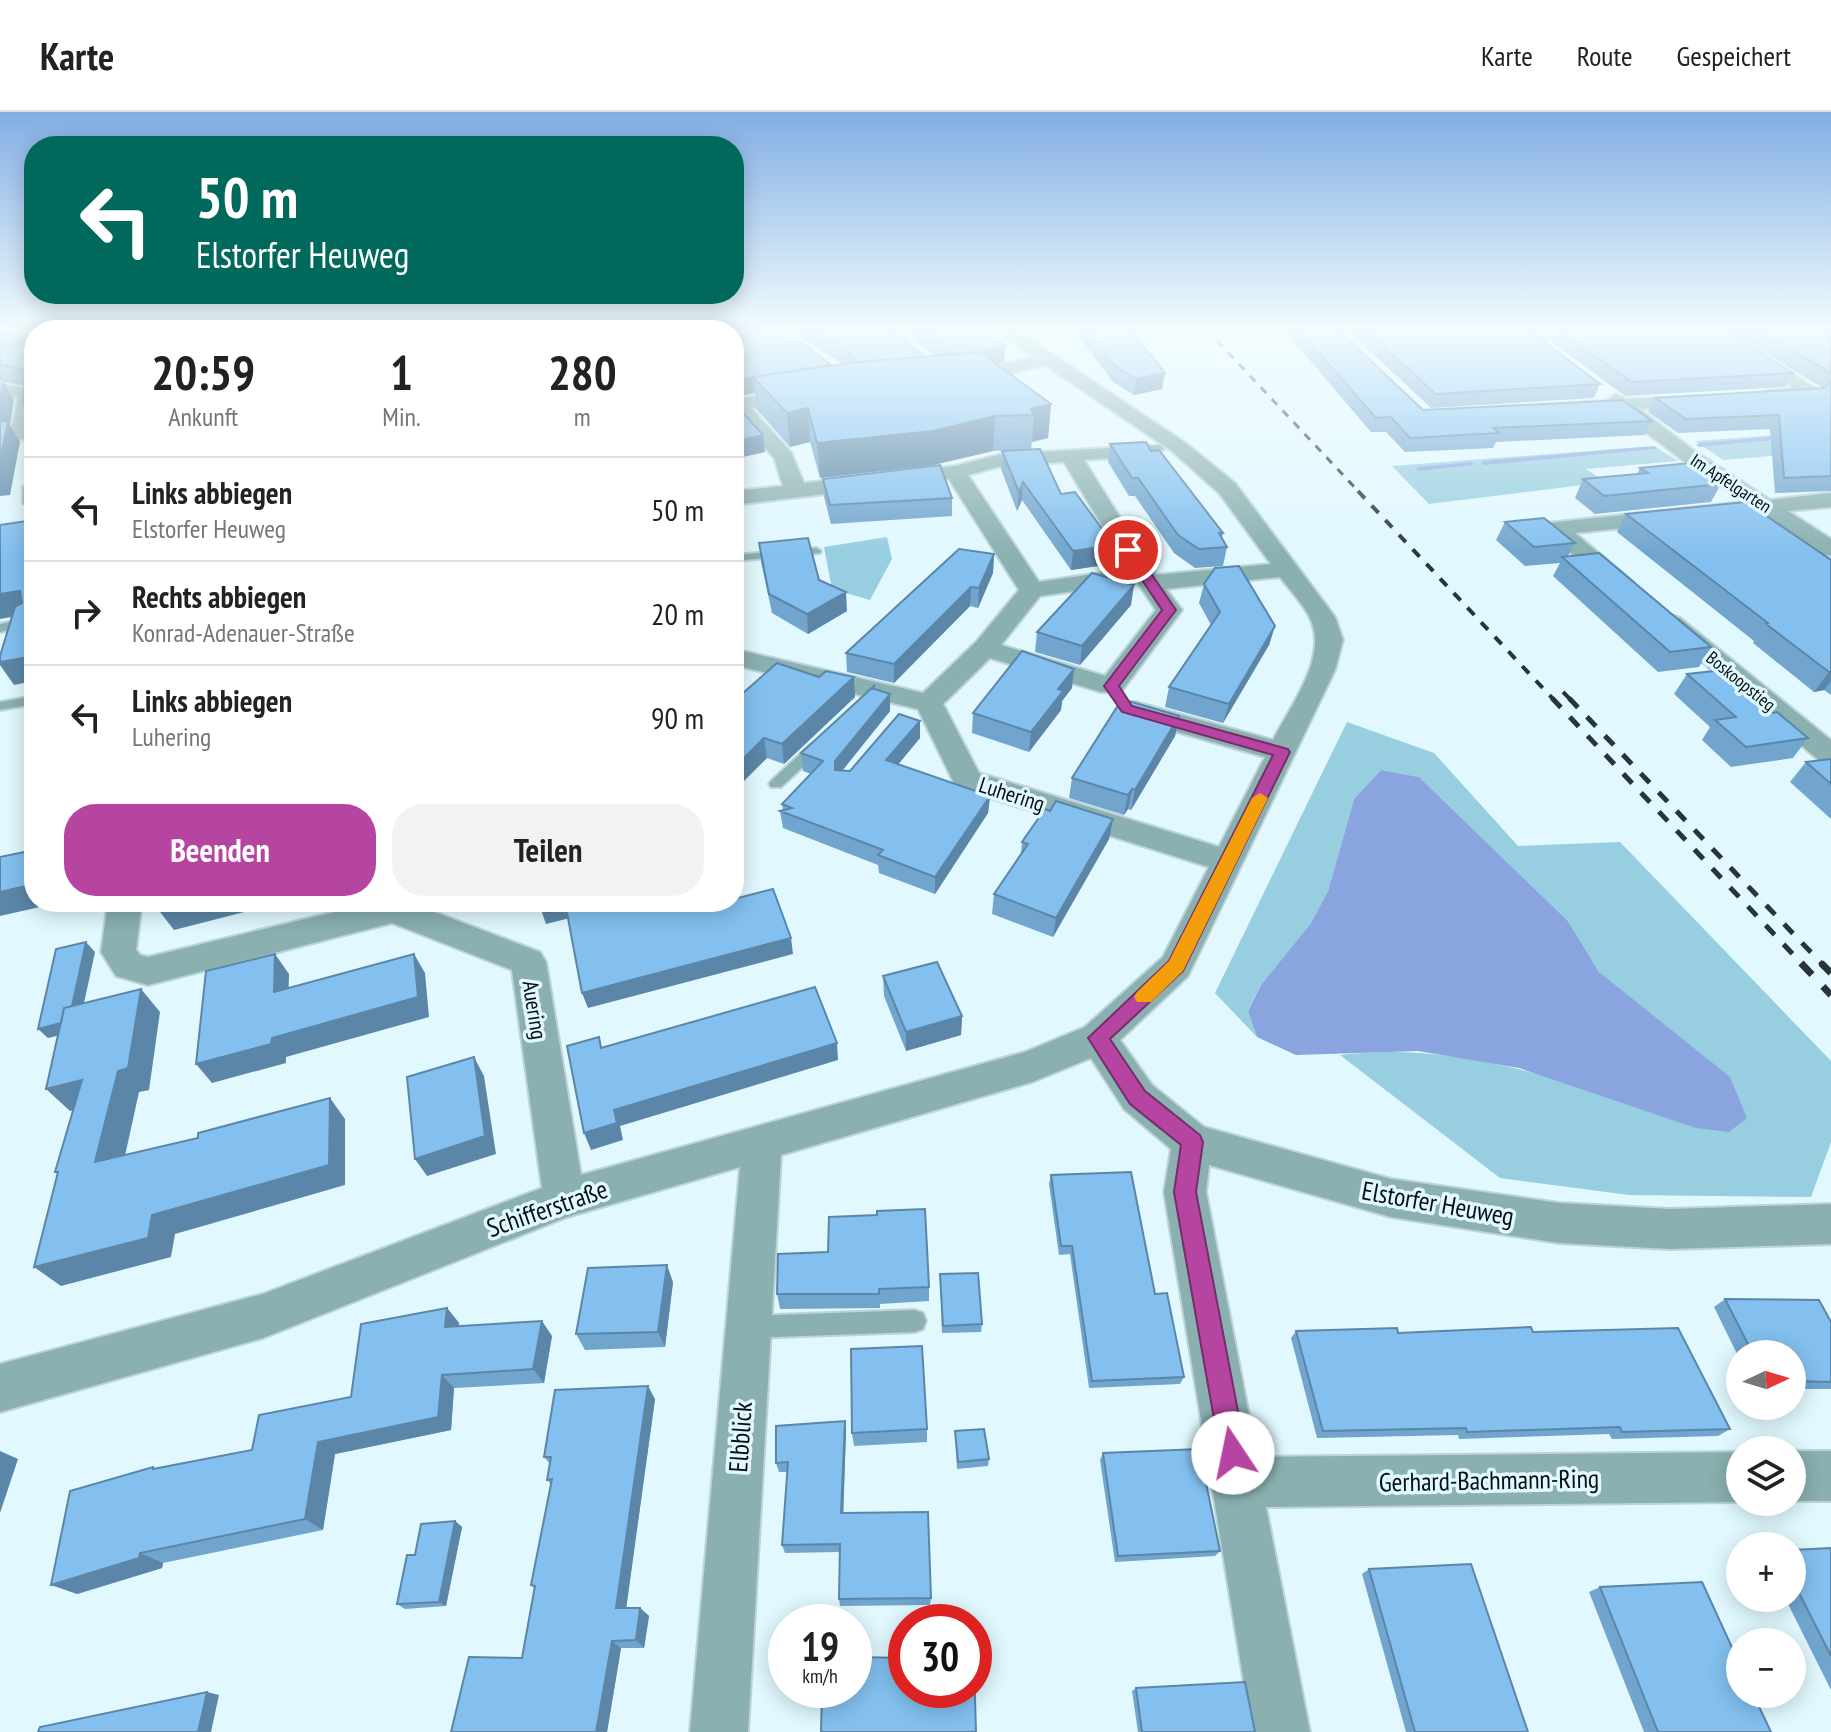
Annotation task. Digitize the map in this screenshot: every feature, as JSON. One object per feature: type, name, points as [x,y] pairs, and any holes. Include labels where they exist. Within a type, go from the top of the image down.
[{"type":"street","points":[[1116,405],[1180,448],[1227,488],[1288,569]]},
{"type":"street","name":"Im Apfelgarten","points":[[1623,405],[1689,456],[1831,549]]},
{"type":"street","points":[[1562,408],[1629,405]]},
{"type":"street","points":[[744,414],[784,456],[795,490]]},
{"type":"street","points":[[744,497],[955,472],[1002,460],[1180,448]]},
{"type":"street","points":[[1070,455],[1169,610],[1111,686]]},
{"type":"street","points":[[955,472],[1032,590]]},
{"type":"street","points":[[1767,506],[1831,500]]},
{"type":"street","name":"Boskoopstieg","points":[[1767,506],[1555,528],[1831,755]]},
{"type":"street","points":[[744,660],[869,697],[916,705],[985,648],[1032,590],[1146,578],[1288,569]]},
{"type":"street","name":"Schifferstraße","points":[[0,1388],[263,1316],[564,1199],[1032,1066],[1098,1038],[1176,966],[1322,670],[1330,640],[1322,617],[1288,569]]},
{"type":"street","points":[[985,648],[1111,686],[1127,709],[1282,752]]},
{"type":"street","name":"Luhering","points":[[916,705],[967,780],[1229,862]]},
{"type":"street","name":"Auering","points":[[124,912],[118,952],[128,966],[148,971],[371,912]]},
{"type":"street","name":"Auering","points":[[408,912],[528,962],[564,1199]]},
{"type":"street","name":"Elstorfer Heuweg","points":[[1098,1038],[1138,1097],[1192,1142],[1391,1198],[1559,1223],[1670,1229],[1831,1224]]},
{"type":"street","name":"Elbblick","points":[[719,1732],[762,1142]]},
{"type":"street","points":[[1192,1142],[1185,1192],[1281,1732]]},
{"type":"street","points":[[1806,1476],[1831,1476]]},
{"type":"street","name":"Gerhard-Bachmann-Ring","points":[[1238,1482],[1726,1477]]},
{"type":"lane","points":[[744,557],[816,551]]},
{"type":"lane","points":[[0,628],[24,623]]},
{"type":"lane","points":[[0,706],[24,702]]},
{"type":"lane","points":[[776,784],[831,733]]},
{"type":"lane","points":[[748,1327],[915,1321]]},
{"type":"shaded area","points":[[1831,431],[1831,451],[1723,460],[1695,441]]},
{"type":"shaded area","points":[[1654,446],[1678,461],[1586,469],[1606,482],[1429,504],[1392,466]]},
{"type":"shaded area","points":[[887,537],[892,559],[870,600],[832,589],[824,547]]},
{"type":"shaded area","points":[[1347,722],[1434,753],[1518,846],[1620,842],[1831,1061],[1831,1142],[1811,1197],[1629,1195],[1500,1178],[1340,1055],[1386,1052],[1476,1060],[1565,1082],[1696,1128],[1625,995],[1599,972],[1568,921],[1419,777],[1381,770],[1354,799],[1328,891],[1311,923],[1261,985],[1248,1010],[1257,1037],[1215,993]]},
{"type":"water","points":[[1381,770],[1419,777],[1568,921],[1599,972],[1730,1077],[1747,1118],[1729,1132],[1696,1128],[1519,1068],[1418,1051],[1296,1055],[1257,1037],[1248,1011],[1261,985],[1311,923],[1328,891],[1354,799]]},
{"type":"building","points":[[779,405],[1049,405],[1031,409],[1034,415],[995,416],[933,431],[817,443],[808,408],[787,413]]},
{"type":"building","points":[[1364,405],[1417,405],[1423,410],[1530,405],[1629,405],[1652,421],[1493,428],[1499,433],[1410,438],[1391,417],[1376,418]]},
{"type":"building","points":[[1665,405],[1831,405],[1831,476],[1784,478],[1779,415],[1686,419]]},
{"type":"building","points":[[744,414],[763,435],[744,440]]},
{"type":"building","points":[[0,421],[8,422],[0,460]]},
{"type":"building","points":[[1146,442],[1151,451],[1159,450],[1223,533],[1219,533],[1227,547],[1199,549],[1178,535],[1138,478],[1132,478],[1110,444]]},
{"type":"building","points":[[1040,449],[1061,494],[1075,492],[1114,545],[1073,551],[1023,482],[1019,492],[1002,451]]},
{"type":"building","points":[[1690,463],[1721,484],[1604,496],[1583,479],[1648,473],[1640,468]]},
{"type":"building","points":[[940,465],[952,498],[830,505],[823,479]]},
{"type":"building","points":[[1746,502],[1831,560],[1831,672],[1626,514]]},
{"type":"building","points":[[1544,518],[1575,543],[1534,547],[1505,522]]},
{"type":"building","points":[[24,521],[24,658],[0,662],[15,607],[22,603],[20,591],[0,594],[0,525]]},
{"type":"building","points":[[808,538],[819,580],[846,592],[807,614],[769,594],[759,543]]},
{"type":"building","points":[[959,549],[994,554],[979,588],[971,587],[894,664],[846,653]]},
{"type":"building","points":[[1599,553],[1711,647],[1670,652],[1562,557]]},
{"type":"building","points":[[1239,566],[1275,626],[1229,704],[1169,687],[1220,612],[1204,584],[1215,568]]},
{"type":"building","points":[[1092,573],[1134,585],[1082,646],[1037,632]]},
{"type":"building","points":[[1022,651],[1074,669],[1058,689],[1063,691],[1031,732],[973,713]]},
{"type":"building","points":[[777,663],[819,677],[826,671],[854,677],[782,744],[764,738],[744,758],[744,692]]},
{"type":"building","points":[[1723,670],[1808,738],[1746,747],[1715,720],[1736,717],[1687,674]]},
{"type":"building","points":[[875,685],[872,688],[890,694],[835,761],[835,770],[850,771],[899,714],[920,721],[886,760],[990,796],[935,877],[878,855],[883,850],[780,811],[792,808],[782,804],[823,761],[801,753]]},
{"type":"building","points":[[1122,699],[1179,716],[1135,790],[1132,789],[1128,795],[1072,778]]},
{"type":"building","points":[[1831,759],[1831,784],[1806,762]]},
{"type":"building","points":[[1056,801],[1113,819],[1056,918],[994,894],[1028,844],[1022,842],[1045,809],[1050,811]]},
{"type":"building","points":[[24,852],[24,886],[0,892],[0,857]]},
{"type":"building","points":[[773,889],[791,938],[582,993],[567,912],[744,912],[744,896]]},
{"type":"building","points":[[86,942],[72,1006],[64,1008],[61,1023],[38,1029],[56,949]]},
{"type":"building","points":[[275,954],[274,992],[414,954],[418,997],[272,1038],[271,1044],[196,1064],[206,971]]},
{"type":"building","points":[[937,962],[962,1016],[906,1032],[883,976]]},
{"type":"building","points":[[815,987],[837,1043],[614,1110],[617,1123],[584,1133],[567,1046],[599,1037],[601,1048]]},
{"type":"building","points":[[141,989],[128,1068],[118,1071],[95,1162],[198,1138],[198,1133],[330,1098],[329,1165],[152,1215],[148,1238],[34,1267],[58,1172],[55,1172],[82,1080],[46,1089],[64,1008]]},
{"type":"building","points":[[474,1057],[485,1136],[415,1159],[407,1077]]},
{"type":"building","points":[[1131,1172],[1155,1294],[1167,1293],[1184,1377],[1092,1381],[1072,1246],[1061,1246],[1051,1175]]},
{"type":"building","points":[[925,1209],[929,1287],[879,1289],[879,1294],[777,1294],[778,1254],[828,1252],[829,1217]]},
{"type":"building","points":[[667,1265],[658,1332],[576,1334],[588,1268]]},
{"type":"building","points":[[978,1273],[982,1324],[943,1326],[940,1274]]},
{"type":"building","points":[[1725,1299],[1819,1300],[1831,1322],[1831,1382],[1806,1381],[1806,1340],[1746,1340]]},
{"type":"building","points":[[447,1308],[445,1327],[542,1321],[533,1369],[442,1375],[438,1417],[318,1442],[305,1519],[140,1553],[139,1558],[51,1585],[70,1491],[153,1467],[252,1450],[259,1415],[351,1397],[361,1324]]},
{"type":"building","points":[[1531,1327],[1533,1332],[1678,1328],[1730,1429],[1622,1432],[1620,1427],[1467,1432],[1466,1428],[1323,1431],[1296,1331],[1397,1328],[1398,1333]]},
{"type":"building","points":[[922,1346],[927,1429],[852,1433],[851,1349]]},
{"type":"building","points":[[648,1386],[616,1608],[640,1608],[636,1640],[612,1641],[596,1732],[451,1732],[469,1657],[522,1658],[535,1586],[531,1585],[552,1479],[547,1480],[551,1457],[544,1457],[555,1390]]},
{"type":"building","points":[[845,1421],[841,1513],[928,1512],[931,1598],[839,1599],[840,1544],[782,1545],[788,1462],[776,1463],[776,1426]]},
{"type":"building","points":[[984,1429],[989,1459],[958,1462],[955,1431]]},
{"type":"building","points":[[1199,1449],[1220,1551],[1118,1556],[1103,1453]]},
{"type":"building","points":[[455,1521],[439,1602],[397,1604],[407,1555],[415,1555],[421,1524]]},
{"type":"building","points":[[1831,1548],[1831,1656],[1806,1607],[1806,1549]]},
{"type":"building","points":[[1471,1564],[1528,1732],[1415,1732],[1369,1569]]},
{"type":"building","points":[[1702,1582],[1726,1634],[1726,1708],[1760,1708],[1771,1732],[1658,1732],[1600,1587]]},
{"type":"building","points":[[872,1657],[888,1658],[888,1708],[975,1708],[976,1732],[821,1732],[822,1708],[872,1708]]},
{"type":"building","points":[[1245,1682],[1255,1732],[1142,1732],[1136,1688]]},
{"type":"building","points":[[207,1692],[198,1732],[38,1732],[40,1727]]},
{"type":"waterway","points":[[1699,445],[1781,438]]},
{"type":"waterway","points":[[1484,463],[1654,448]]},
{"type":"waterway","points":[[1419,469],[1471,464]]},
{"type":"railway","points":[[1277,405],[1360,493]]},
{"type":"railway","points":[[1358,491],[1554,700]]},
{"type":"railway","points":[[1563,692],[1569,698]]},
{"type":"railway","points":[[1552,698],[1803,965]]},
{"type":"railway","points":[[1569,698],[1823,965]]},
{"type":"railway","points":[[1801,963],[1831,995]]},
{"type":"railway","points":[[1823,965],[1831,973]]},
{"type":"slow traffic","points":[[1144,997],[1176,966],[1260,798]]},
{"type":"route","points":[[1128,550],[1169,610],[1111,686],[1127,709],[1282,752],[1176,966],[1098,1038],[1138,1097],[1192,1142],[1185,1192],[1233,1453]]}]
